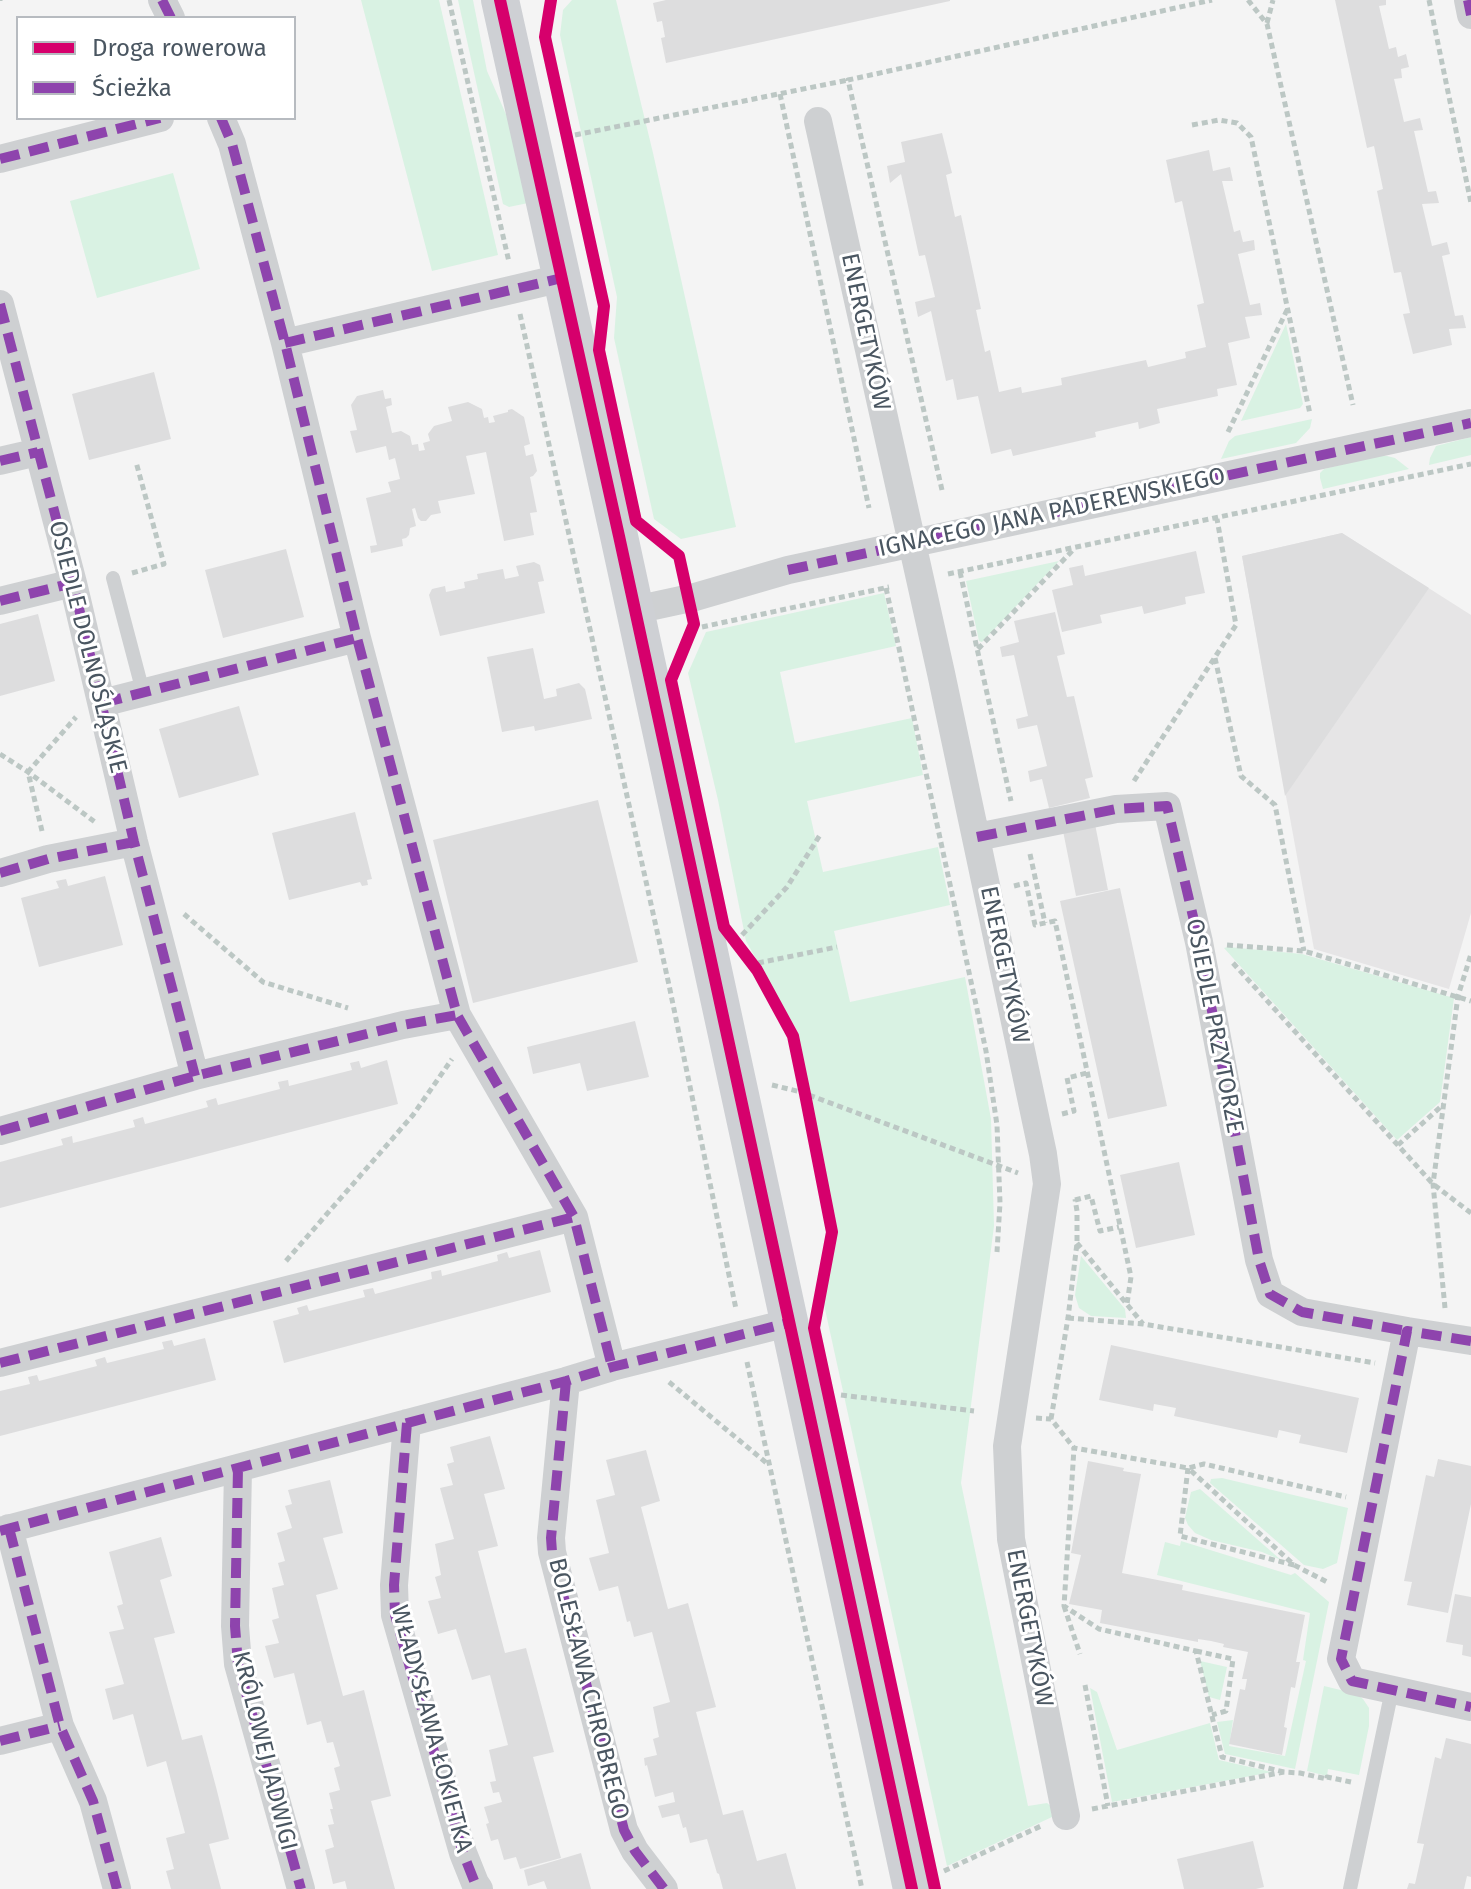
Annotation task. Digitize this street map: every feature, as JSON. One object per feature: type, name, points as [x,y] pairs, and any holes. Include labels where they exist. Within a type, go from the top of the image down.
[{"type":"street","points":[[500,0],[788,1323],[928,1880]]},
{"type":"street","points":[[1468,0],[1471,15]]},
{"type":"street","points":[[0,159],[152,120]]},
{"type":"street","points":[[222,120],[232,144],[285,343],[357,638],[457,1015],[574,1217],[612,1367]]},
{"type":"street","name":"ENERGETYKÓW","points":[[818,121],[977,837],[1043,1154],[1047,1184],[1007,1446],[1011,1539],[1066,1816]]},
{"type":"street","points":[[285,343],[562,278]]},
{"type":"street","name":"OSIEDLE DOLNOŚLĄSKIE","points":[[0,304],[102,703],[129,843],[144,880],[195,1076]]},
{"type":"street","name":"IGNACEGO JANA PADEREWSKIEGO","points":[[635,610],[788,570],[1471,423]]},
{"type":"street","points":[[0,461],[38,452]]},
{"type":"street","points":[[0,601],[73,583]]},
{"type":"street","points":[[102,703],[357,638]]},
{"type":"street","name":"OSIEDLE PRZYTORZE","points":[[977,837],[1023,839],[1116,809],[1167,806],[1208,943],[1259,1260],[1270,1294],[1302,1312],[1459,1339]]},
{"type":"street","points":[[0,873],[48,859],[129,843]]},
{"type":"street","points":[[0,1131],[195,1076],[403,1025],[457,1015]]},
{"type":"street","points":[[0,1363],[574,1217]]},
{"type":"street","points":[[117,1889],[93,1801],[60,1726],[4,1530],[788,1323]]},
{"type":"street","points":[[1407,1331],[1341,1659],[1352,1681],[1471,1707]]},
{"type":"street","name":"BOLESŁAWA CHROBREGO","points":[[566,1381],[552,1552],[624,1830],[635,1851],[664,1889]]},
{"type":"street","name":"WŁADYSŁAWA ŁOKIETKA","points":[[407,1423],[394,1585],[395,1615],[463,1853],[479,1889]]},
{"type":"street","name":"KRÓLOWEJ JADWIGI","points":[[238,1468],[235,1626],[238,1664],[301,1889]]},
{"type":"street","points":[[0,1741],[60,1726]]},
{"type":"lane","points":[[113,578],[143,692]]},
{"type":"lane","points":[[1350,1889],[1392,1690]]},
{"type":"path","points":[[449,0],[511,275]]},
{"type":"path","points":[[569,135],[848,80],[1212,0]]},
{"type":"path","points":[[1248,0],[1267,24],[1353,405]]},
{"type":"path","points":[[1267,24],[1273,0]]},
{"type":"path","points":[[1429,0],[1471,203]]},
{"type":"path","points":[[848,80],[942,490]]},
{"type":"path","points":[[780,94],[869,508]]},
{"type":"path","points":[[1192,125],[1219,120],[1237,123],[1251,137],[1310,414]]},
{"type":"path","points":[[519,308],[666,969],[738,1322]]},
{"type":"path","points":[[1228,432],[1287,310]]},
{"type":"path","points":[[113,578],[164,564],[136,462]]},
{"type":"path","points":[[935,577],[1471,464]]},
{"type":"path","points":[[1116,809],[1236,625],[1217,519]]},
{"type":"path","points":[[977,650],[1075,548]]},
{"type":"path","points":[[960,572],[1045,923]]},
{"type":"path","points":[[702,627],[895,586]]},
{"type":"path","points":[[886,588],[986,1051],[997,1125],[1000,1203],[997,1252]]},
{"type":"path","points":[[688,598],[694,624],[688,638]]},
{"type":"path","points":[[1215,657],[1241,776],[1275,805],[1304,951]]},
{"type":"path","points":[[28,772],[88,703],[102,703]]},
{"type":"path","points":[[0,754],[129,843]]},
{"type":"path","points":[[28,772],[48,859]]},
{"type":"path","points":[[736,938],[787,887],[820,835]]},
{"type":"path","points":[[144,880],[263,982],[403,1025]]},
{"type":"path","points":[[1013,886],[1026,883],[1035,925],[1055,921],[1131,1277],[1127,1304]]},
{"type":"path","points":[[1208,943],[1304,951],[1471,1001]]},
{"type":"path","points":[[1208,943],[1433,1184],[1471,1213]]},
{"type":"path","points":[[755,964],[837,947]]},
{"type":"path","points":[[1459,1339],[1433,1184],[1458,996],[1471,954]]},
{"type":"path","points":[[282,1291],[280,1268],[413,1115],[457,1051]]},
{"type":"path","points":[[1058,1115],[1074,1111],[1067,1078],[1087,1073]]},
{"type":"path","points":[[772,1085],[801,1086],[808,1109]]},
{"type":"path","points":[[809,1095],[1047,1184]]},
{"type":"path","points":[[1398,1145],[1444,1104]]},
{"type":"path","points":[[1075,1200],[1091,1196],[1100,1231],[1119,1227]]},
{"type":"path","points":[[1077,1243],[1143,1324]]},
{"type":"path","points":[[1068,1318],[1143,1324],[1384,1365]]},
{"type":"path","points":[[744,1349],[862,1889]]},
{"type":"path","points":[[666,1380],[769,1466]]},
{"type":"path","points":[[827,1390],[831,1406]]},
{"type":"path","points":[[841,1395],[974,1411]]},
{"type":"path","points":[[1023,1417],[1051,1419],[1074,1448],[1188,1468],[1204,1464],[1357,1499]]},
{"type":"path","points":[[1074,1448],[1064,1606],[1080,1654]]},
{"type":"path","points":[[1188,1468],[1180,1536],[1294,1565],[1339,1588]]},
{"type":"path","points":[[1188,1468],[1294,1565]]},
{"type":"path","points":[[1064,1606],[1099,1629],[1233,1659],[1226,1711],[1212,1715]]},
{"type":"path","points":[[1196,1651],[1222,1757],[1284,1772],[1371,1786]]},
{"type":"path","points":[[1085,1685],[1108,1806]]},
{"type":"path","points":[[928,1880],[1066,1816],[1284,1772]]},
{"type":"shaded area","points":[[1342,533],[1471,615],[1471,913],[1449,989],[1314,949],[1242,556]]},
{"type":"green space","points":[[361,0],[439,0],[498,255],[432,271]]},
{"type":"green space","points":[[458,0],[473,0],[487,71],[512,128],[528,203],[509,207],[503,204]]},
{"type":"green space","points":[[572,0],[616,0],[736,527],[681,539],[654,519],[614,338],[617,297],[560,35],[563,10]]},
{"type":"green space","points":[[173,173],[200,269],[97,298],[70,201]]},
{"type":"green space","points":[[1286,324],[1303,404],[1300,408],[1241,421]]},
{"type":"green space","points":[[1312,419],[1310,428],[1296,443],[1221,459],[1229,441],[1235,436]]},
{"type":"green space","points":[[1471,437],[1471,455],[1429,465],[1436,446]]},
{"type":"green space","points":[[1376,456],[1395,458],[1409,469],[1323,489],[1320,473],[1324,469]]},
{"type":"green space","points":[[1059,561],[982,642],[979,641],[966,581]]},
{"type":"green space","points":[[884,593],[896,646],[780,672],[795,743],[912,718],[923,775],[807,801],[823,872],[938,847],[950,905],[834,931],[850,1002],[965,977],[991,1119],[994,1226],[961,1483],[1028,1806],[1047,1803],[1051,1806],[1052,1817],[947,1866],[823,1300],[836,1232],[797,1031],[746,941],[718,800],[688,673],[706,632]]},
{"type":"green space","points":[[1224,948],[1302,954],[1454,998],[1440,1102],[1397,1140]]},
{"type":"green space","points":[[1081,1256],[1125,1309],[1126,1318],[1091,1316],[1079,1308],[1075,1295]]},
{"type":"green space","points":[[1222,1478],[1348,1508],[1337,1563],[1323,1569],[1304,1565],[1210,1483],[1211,1479]]},
{"type":"green space","points":[[1200,1489],[1281,1560],[1195,1533],[1185,1518],[1191,1492]]},
{"type":"green space","points":[[1181,1541],[1291,1575],[1295,1573],[1329,1602],[1295,1769],[1225,1754],[1217,1722],[1233,1720],[1229,1746],[1285,1756],[1306,1661],[1303,1660],[1310,1613],[1157,1575],[1165,1542],[1180,1546]]},
{"type":"green space","points":[[1200,1661],[1227,1667],[1220,1700],[1209,1697]]},
{"type":"green space","points":[[1324,1686],[1357,1694],[1369,1708],[1369,1726],[1359,1775],[1328,1769],[1327,1776],[1307,1771]]},
{"type":"green space","points":[[1090,1688],[1097,1692],[1117,1750],[1210,1723],[1219,1760],[1272,1772],[1112,1802]]},
{"type":"building","points":[[666,0],[950,1],[666,63],[661,38],[665,37],[662,21],[657,22],[653,3]]},
{"type":"building","points":[[1335,0],[1386,0],[1386,5],[1379,6],[1389,49],[1396,47],[1398,57],[1406,54],[1409,67],[1401,69],[1402,78],[1394,79],[1404,122],[1420,118],[1423,130],[1414,131],[1428,192],[1436,191],[1439,203],[1422,204],[1432,246],[1447,242],[1450,254],[1442,256],[1455,316],[1463,315],[1466,328],[1449,329],[1452,345],[1413,354],[1403,314],[1410,313],[1401,272],[1394,273],[1377,191],[1383,189],[1374,146],[1367,148]]},
{"type":"building","points":[[942,133],[952,173],[946,175],[955,217],[961,215],[981,309],[976,310],[985,352],[990,350],[999,392],[1021,387],[1022,393],[1062,385],[1061,378],[1146,360],[1148,367],[1186,358],[1185,352],[1206,347],[1197,305],[1204,303],[1182,201],[1175,203],[1166,160],[1209,150],[1213,171],[1230,167],[1233,181],[1222,181],[1234,232],[1240,230],[1243,242],[1254,240],[1255,250],[1238,254],[1250,305],[1260,303],[1262,315],[1245,317],[1250,338],[1228,343],[1237,385],[1217,389],[1218,396],[1157,409],[1160,423],[1139,429],[1138,422],[1095,432],[1096,437],[1013,456],[1011,449],[991,454],[978,396],[957,400],[953,379],[946,381],[931,311],[918,317],[915,302],[935,297],[925,255],[919,256],[901,174],[890,183],[887,166],[905,162],[901,142]]},
{"type":"building","points":[[154,372],[171,439],[89,460],[72,394]]},
{"type":"building","points":[[383,390],[385,399],[391,398],[392,405],[386,407],[392,433],[401,431],[410,436],[412,445],[418,444],[419,451],[425,450],[423,443],[430,441],[428,434],[434,426],[452,421],[448,407],[468,402],[482,409],[489,423],[495,422],[493,416],[512,409],[524,417],[530,444],[524,446],[526,456],[533,454],[537,471],[530,477],[537,512],[530,513],[534,535],[504,541],[486,452],[466,456],[475,494],[438,501],[441,513],[431,515],[426,521],[421,521],[415,508],[412,509],[416,526],[410,528],[409,535],[402,539],[403,546],[371,553],[370,546],[377,545],[366,498],[391,492],[388,482],[400,479],[395,458],[389,460],[386,446],[356,453],[350,431],[357,430],[351,405],[357,396]]},
{"type":"building","points":[[1342,533],[1429,588],[1285,796],[1242,556]]},
{"type":"building","points":[[286,549],[304,617],[223,638],[205,570]]},
{"type":"building","points":[[1196,551],[1205,593],[1185,597],[1186,604],[1144,614],[1142,606],[1100,615],[1102,623],[1062,632],[1052,590],[1073,585],[1069,568],[1083,565],[1085,576]]},
{"type":"building","points":[[534,562],[540,565],[544,581],[538,582],[545,613],[440,636],[429,595],[432,589],[445,586],[446,592],[465,588],[464,582],[478,579],[477,574],[503,569],[505,579],[519,576],[516,566]]},
{"type":"building","points":[[1055,612],[1065,654],[1057,656],[1067,697],[1074,696],[1093,777],[1085,779],[1090,798],[1049,808],[1042,779],[1030,782],[1028,771],[1047,766],[1037,725],[1018,729],[1016,719],[1028,716],[1014,655],[1002,657],[1000,647],[1019,642],[1014,621]]},
{"type":"building","points":[[38,614],[55,681],[0,696],[0,624]]},
{"type":"building","points":[[533,648],[544,699],[557,696],[556,689],[579,683],[585,689],[592,719],[535,731],[534,726],[502,732],[487,657]]},
{"type":"building","points":[[239,706],[259,775],[179,798],[159,729]]},
{"type":"building","points":[[598,800],[638,962],[473,1003],[433,840]]},
{"type":"building","points":[[355,812],[372,879],[367,880],[368,885],[362,886],[360,882],[289,900],[272,833]]},
{"type":"building","points":[[1095,824],[1108,890],[1076,896],[1063,831]]},
{"type":"building","points":[[105,876],[123,945],[39,967],[21,898],[59,888],[56,881],[66,879],[68,886]]},
{"type":"building","points":[[1120,888],[1167,1106],[1108,1119],[1060,901]]},
{"type":"building","points":[[635,1021],[649,1077],[587,1091],[580,1063],[533,1074],[527,1047]]},
{"type":"building","points":[[387,1060],[398,1104],[0,1208],[0,1162],[63,1145],[61,1139],[72,1136],[73,1143],[135,1127],[133,1120],[143,1117],[145,1124],[208,1107],[206,1101],[216,1098],[218,1105],[280,1089],[278,1082],[288,1080],[289,1086],[352,1070],[350,1063],[359,1061],[361,1068]]},
{"type":"building","points":[[1179,1162],[1195,1235],[1136,1248],[1120,1175]]},
{"type":"building","points":[[540,1250],[551,1292],[284,1363],[273,1321],[299,1314],[297,1308],[307,1305],[309,1311],[365,1297],[363,1290],[373,1288],[375,1294],[432,1279],[431,1272],[441,1270],[442,1276],[498,1261],[497,1255],[507,1252],[509,1258]]},
{"type":"building","points":[[205,1338],[216,1380],[0,1436],[0,1391],[30,1384],[28,1377],[37,1375],[39,1381],[97,1366],[95,1360],[105,1357],[107,1363],[164,1349],[162,1342],[172,1340],[174,1346]]},
{"type":"building","points":[[1111,1345],[1359,1398],[1347,1453],[1299,1443],[1301,1435],[1279,1430],[1277,1438],[1174,1416],[1176,1408],[1154,1404],[1153,1411],[1099,1400]]},
{"type":"building","points":[[490,1436],[505,1489],[484,1494],[498,1546],[478,1551],[505,1653],[526,1648],[554,1752],[533,1757],[561,1858],[520,1869],[516,1857],[504,1860],[498,1839],[491,1841],[486,1824],[489,1823],[484,1807],[502,1802],[499,1792],[493,1793],[490,1782],[496,1781],[489,1750],[508,1745],[490,1675],[472,1680],[456,1629],[438,1634],[428,1601],[441,1598],[435,1577],[441,1575],[435,1544],[454,1539],[440,1488],[453,1485],[447,1464],[454,1462],[450,1447]]},
{"type":"building","points":[[646,1450],[660,1501],[641,1507],[668,1609],[688,1603],[716,1707],[696,1712],[723,1815],[743,1810],[757,1861],[786,1853],[796,1889],[723,1889],[707,1839],[690,1843],[679,1814],[662,1818],[658,1806],[675,1802],[673,1792],[655,1797],[644,1758],[657,1755],[653,1739],[659,1737],[653,1707],[670,1702],[652,1632],[634,1637],[618,1586],[599,1591],[589,1558],[609,1553],[596,1500],[615,1495],[606,1460]]},
{"type":"building","points":[[1438,1459],[1471,1466],[1471,1504],[1448,1613],[1407,1605],[1412,1582],[1404,1581],[1426,1475],[1434,1477]]},
{"type":"building","points":[[1088,1461],[1141,1474],[1122,1573],[1183,1585],[1182,1590],[1305,1615],[1296,1662],[1300,1662],[1295,1688],[1291,1687],[1282,1755],[1229,1744],[1240,1689],[1245,1690],[1247,1679],[1242,1679],[1248,1652],[1211,1641],[1198,1639],[1198,1642],[1100,1623],[1102,1610],[1069,1604],[1081,1555],[1071,1553]]},
{"type":"building","points":[[330,1480],[343,1533],[323,1538],[338,1589],[316,1595],[343,1696],[364,1690],[391,1796],[371,1801],[395,1889],[347,1889],[345,1881],[333,1884],[325,1850],[334,1847],[328,1825],[334,1824],[329,1793],[340,1790],[334,1768],[340,1766],[333,1742],[327,1743],[321,1721],[307,1725],[294,1673],[274,1678],[265,1646],[279,1643],[272,1620],[279,1618],[272,1588],[284,1585],[278,1563],[285,1561],[277,1533],[292,1528],[285,1506],[292,1504],[288,1490]]},
{"type":"building","points":[[161,1537],[172,1576],[160,1580],[175,1633],[154,1638],[182,1740],[202,1735],[216,1787],[229,1839],[209,1844],[221,1889],[171,1889],[166,1871],[174,1869],[166,1838],[185,1833],[166,1761],[147,1767],[133,1714],[113,1720],[105,1689],[124,1684],[109,1632],[124,1629],[117,1606],[123,1604],[109,1552]]},
{"type":"building","points":[[1455,1594],[1471,1597],[1471,1657],[1462,1655],[1463,1645],[1446,1642]]},
{"type":"building","points":[[1446,1738],[1471,1744],[1471,1877],[1467,1876],[1464,1889],[1407,1889],[1409,1883],[1415,1884],[1424,1844],[1417,1843],[1435,1757],[1441,1759]]},
{"type":"building","points":[[1253,1841],[1264,1887],[1184,1889],[1177,1859]]},
{"type":"building","points":[[581,1853],[591,1889],[547,1889],[544,1881],[528,1886],[524,1870]]},
{"type":"marked path","points":[[162,0],[170,16]]},
{"type":"marked path","points":[[1468,0],[1471,15]]},
{"type":"marked path","points":[[0,159],[152,120]]},
{"type":"marked path","points":[[222,120],[232,144],[285,343],[357,638],[457,1015],[574,1217],[612,1367]]},
{"type":"marked path","points":[[285,343],[562,278]]},
{"type":"marked path","points":[[0,304],[73,583],[134,842],[195,1076]]},
{"type":"marked path","points":[[788,570],[1471,423]]},
{"type":"marked path","points":[[0,461],[38,452]]},
{"type":"marked path","points":[[0,601],[73,583]]},
{"type":"marked path","points":[[102,703],[357,638]]},
{"type":"marked path","points":[[977,837],[1116,809],[1167,806],[1199,942],[1259,1260],[1270,1294],[1302,1312],[1407,1331]]},
{"type":"marked path","points":[[0,873],[48,859],[134,842]]},
{"type":"marked path","points":[[0,1131],[195,1076],[403,1025],[457,1015]]},
{"type":"marked path","points":[[0,1363],[574,1217]]},
{"type":"marked path","points":[[0,1531],[788,1323]]},
{"type":"marked path","points":[[1471,1341],[1407,1331],[1341,1659],[1352,1681],[1471,1707]]},
{"type":"marked path","points":[[566,1381],[552,1552],[624,1830],[635,1851],[664,1889]]},
{"type":"marked path","points":[[407,1423],[394,1585],[395,1615],[463,1853],[479,1889]]},
{"type":"marked path","points":[[238,1468],[235,1626],[238,1664],[301,1889]]},
{"type":"marked path","points":[[9,1528],[60,1726],[93,1801],[117,1889]]},
{"type":"marked path","points":[[0,1741],[60,1726]]},
{"type":"cycle path","points":[[500,0],[912,1889]]},
{"type":"cycle path","points":[[551,0],[545,37],[604,306],[599,350],[636,521],[679,556],[694,624],[671,680],[724,927],[757,970],[793,1036],[805,1094],[832,1232],[814,1328],[935,1889]]}]
